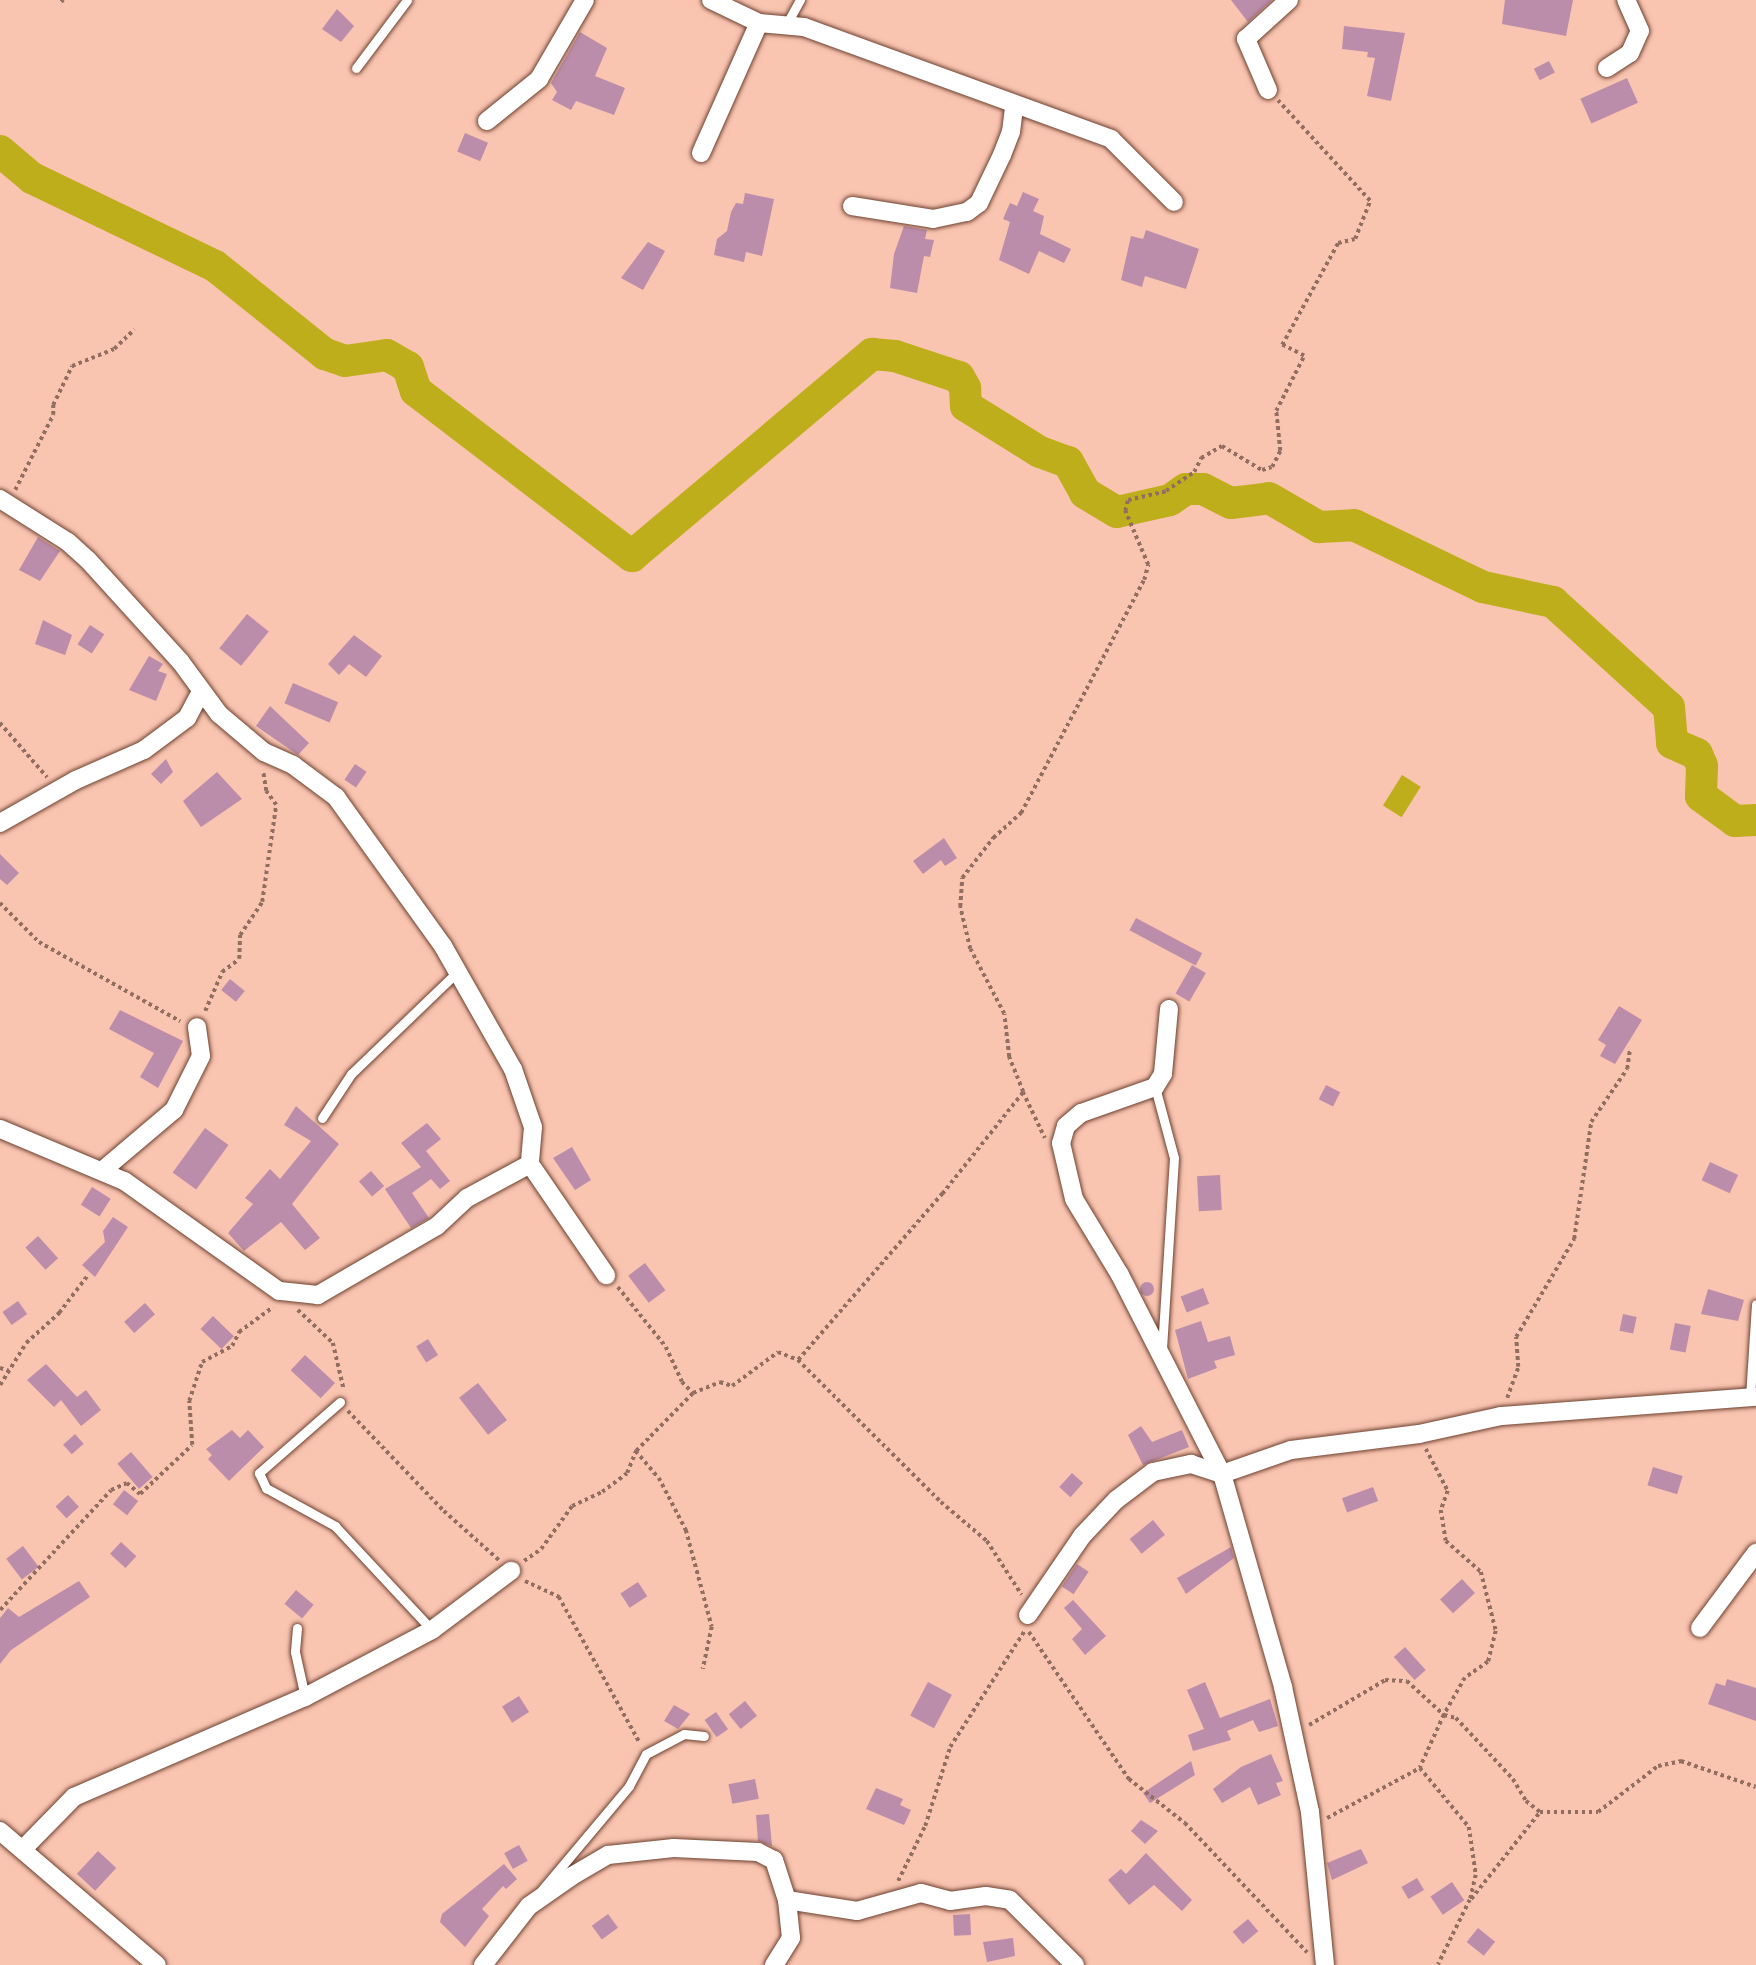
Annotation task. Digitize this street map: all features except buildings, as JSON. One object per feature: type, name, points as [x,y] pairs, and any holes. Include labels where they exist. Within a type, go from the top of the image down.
[{"type":"street","points":[[487,121],[539,79],[585,0]]},
{"type":"street","points":[[711,0],[759,23],[804,27],[1014,106],[1111,139],[1174,202]]},
{"type":"street","points":[[1268,90],[1245,39],[1289,0]]},
{"type":"street","points":[[1607,68],[1630,53],[1640,31],[1626,0]]},
{"type":"street","points":[[701,153],[759,23]]},
{"type":"street","points":[[852,206],[933,219],[967,212],[979,203],[997,166],[1011,132],[1014,106]]},
{"type":"street","points":[[3,502],[68,541],[88,560],[180,661],[219,714],[264,752],[293,765],[336,797],[422,914],[523,1090],[533,1127],[530,1164],[606,1275]]},
{"type":"street","points":[[0,822],[58,790],[144,750],[187,718],[201,692]]},
{"type":"street","points":[[1169,1009],[1163,1074],[1155,1087],[1081,1113],[1066,1126],[1061,1143],[1074,1199],[1121,1275],[1161,1360],[1222,1474],[1283,1687],[1313,1832],[1318,1961]]},
{"type":"street","points":[[103,1170],[174,1110],[201,1056],[197,1027]]},
{"type":"street","points":[[0,1129],[103,1170],[279,1291],[318,1295],[437,1226],[467,1198],[530,1164]]},
{"type":"street","points":[[1027,1621],[1082,1536],[1116,1500],[1153,1472],[1191,1464],[1222,1474],[1290,1450],[1419,1434],[1501,1416],[1753,1397]]},
{"type":"street","points":[[1700,1628],[1756,1553]]},
{"type":"street","points":[[23,1849],[74,1797],[304,1697],[432,1630],[511,1571]]},
{"type":"street","points":[[0,1831],[154,1964]]},
{"type":"street","points":[[483,1965],[529,1906],[608,1855],[674,1848],[758,1852],[774,1860],[787,1900],[791,1938],[774,1965]]},
{"type":"street","points":[[787,1900],[857,1911],[921,1893],[950,1901],[986,1896],[1010,1900],[1075,1965]]},
{"type":"lane","points":[[356,68],[407,0]]},
{"type":"lane","points":[[786,25],[800,0]]},
{"type":"lane","points":[[322,1118],[351,1074],[455,974]]},
{"type":"lane","points":[[1155,1087],[1174,1158],[1161,1360]]},
{"type":"lane","points":[[1753,1397],[1756,1304]]},
{"type":"lane","points":[[340,1402],[259,1472],[266,1488],[335,1527],[432,1630]]},
{"type":"lane","points":[[297,1628],[295,1653],[304,1697]]},
{"type":"lane","points":[[529,1906],[629,1786],[646,1754],[684,1734],[704,1736]]},
{"type":"path","points":[[798,1360],[933,1205],[1023,1092],[1009,1057],[1004,1014],[971,949],[960,907],[962,878],[993,838],[1021,813],[1143,580],[1148,565],[1125,511],[1128,500],[1166,491],[1194,472],[1201,458],[1222,446],[1262,470],[1272,467],[1280,451],[1276,411],[1304,356],[1282,345],[1338,243],[1355,239],[1370,201],[1268,90]]},
{"type":"path","points":[[3,502],[53,415],[52,405],[72,366],[114,349],[134,330]]},
{"type":"path","points":[[0,723],[58,790]]},
{"type":"path","points":[[0,903],[28,933],[85,971],[197,1027],[222,972],[239,959],[240,935],[262,902],[276,806],[266,791],[264,752]]},
{"type":"path","points":[[1501,1416],[1518,1367],[1516,1336],[1574,1239],[1591,1122],[1628,1069],[1630,1048]]},
{"type":"path","points":[[0,1385],[26,1343],[59,1313],[88,1275]]},
{"type":"path","points":[[606,1275],[666,1347],[682,1382],[693,1393]]},
{"type":"path","points":[[279,1291],[333,1343],[346,1385],[340,1402],[444,1511],[511,1571],[559,1597],[646,1754]]},
{"type":"path","points":[[0,1610],[111,1490],[127,1483],[140,1494],[192,1445],[188,1401],[202,1362],[232,1346],[240,1332],[280,1301],[279,1291]]},
{"type":"path","points":[[511,1571],[541,1549],[572,1506],[603,1492],[627,1473],[636,1451],[693,1393],[720,1382],[732,1386],[778,1352],[798,1360],[942,1502],[987,1541],[1023,1597],[1027,1621],[1129,1779],[1185,1823],[1318,1961]]},
{"type":"path","points":[[0,1368],[9,1371]]},
{"type":"path","points":[[1313,1832],[1345,1805],[1420,1768],[1444,1715],[1465,1678],[1488,1662],[1496,1632],[1481,1572],[1446,1541],[1441,1510],[1448,1491],[1419,1434]]},
{"type":"path","points":[[636,1451],[659,1478],[686,1530],[712,1627],[703,1669]]},
{"type":"path","points":[[887,1901],[925,1826],[950,1747],[1027,1621]]},
{"type":"path","points":[[1291,1735],[1385,1680],[1407,1681],[1444,1715],[1456,1717],[1513,1779],[1526,1801],[1540,1812],[1598,1812],[1658,1766],[1681,1761],[1756,1787]]},
{"type":"path","points":[[1420,1768],[1469,1827],[1476,1875],[1470,1900]]},
{"type":"path","points":[[1438,1965],[1470,1900],[1540,1812]]},
{"type":"shaded area","points":[[1402,775],[1421,787],[1402,817],[1383,806]]},
{"type":"waterway","points":[[0,151],[32,178],[215,266],[325,354],[345,361],[387,355],[408,367],[416,391],[632,556],[872,354],[895,356],[959,377],[965,388],[966,406],[1040,452],[1068,462],[1085,493],[1117,512],[1170,500],[1186,489],[1203,489],[1231,503],[1269,498],[1319,527],[1354,525],[1483,587],[1553,602],[1669,707],[1672,743],[1697,754],[1702,766],[1701,796],[1735,821],[1756,820]]}]
